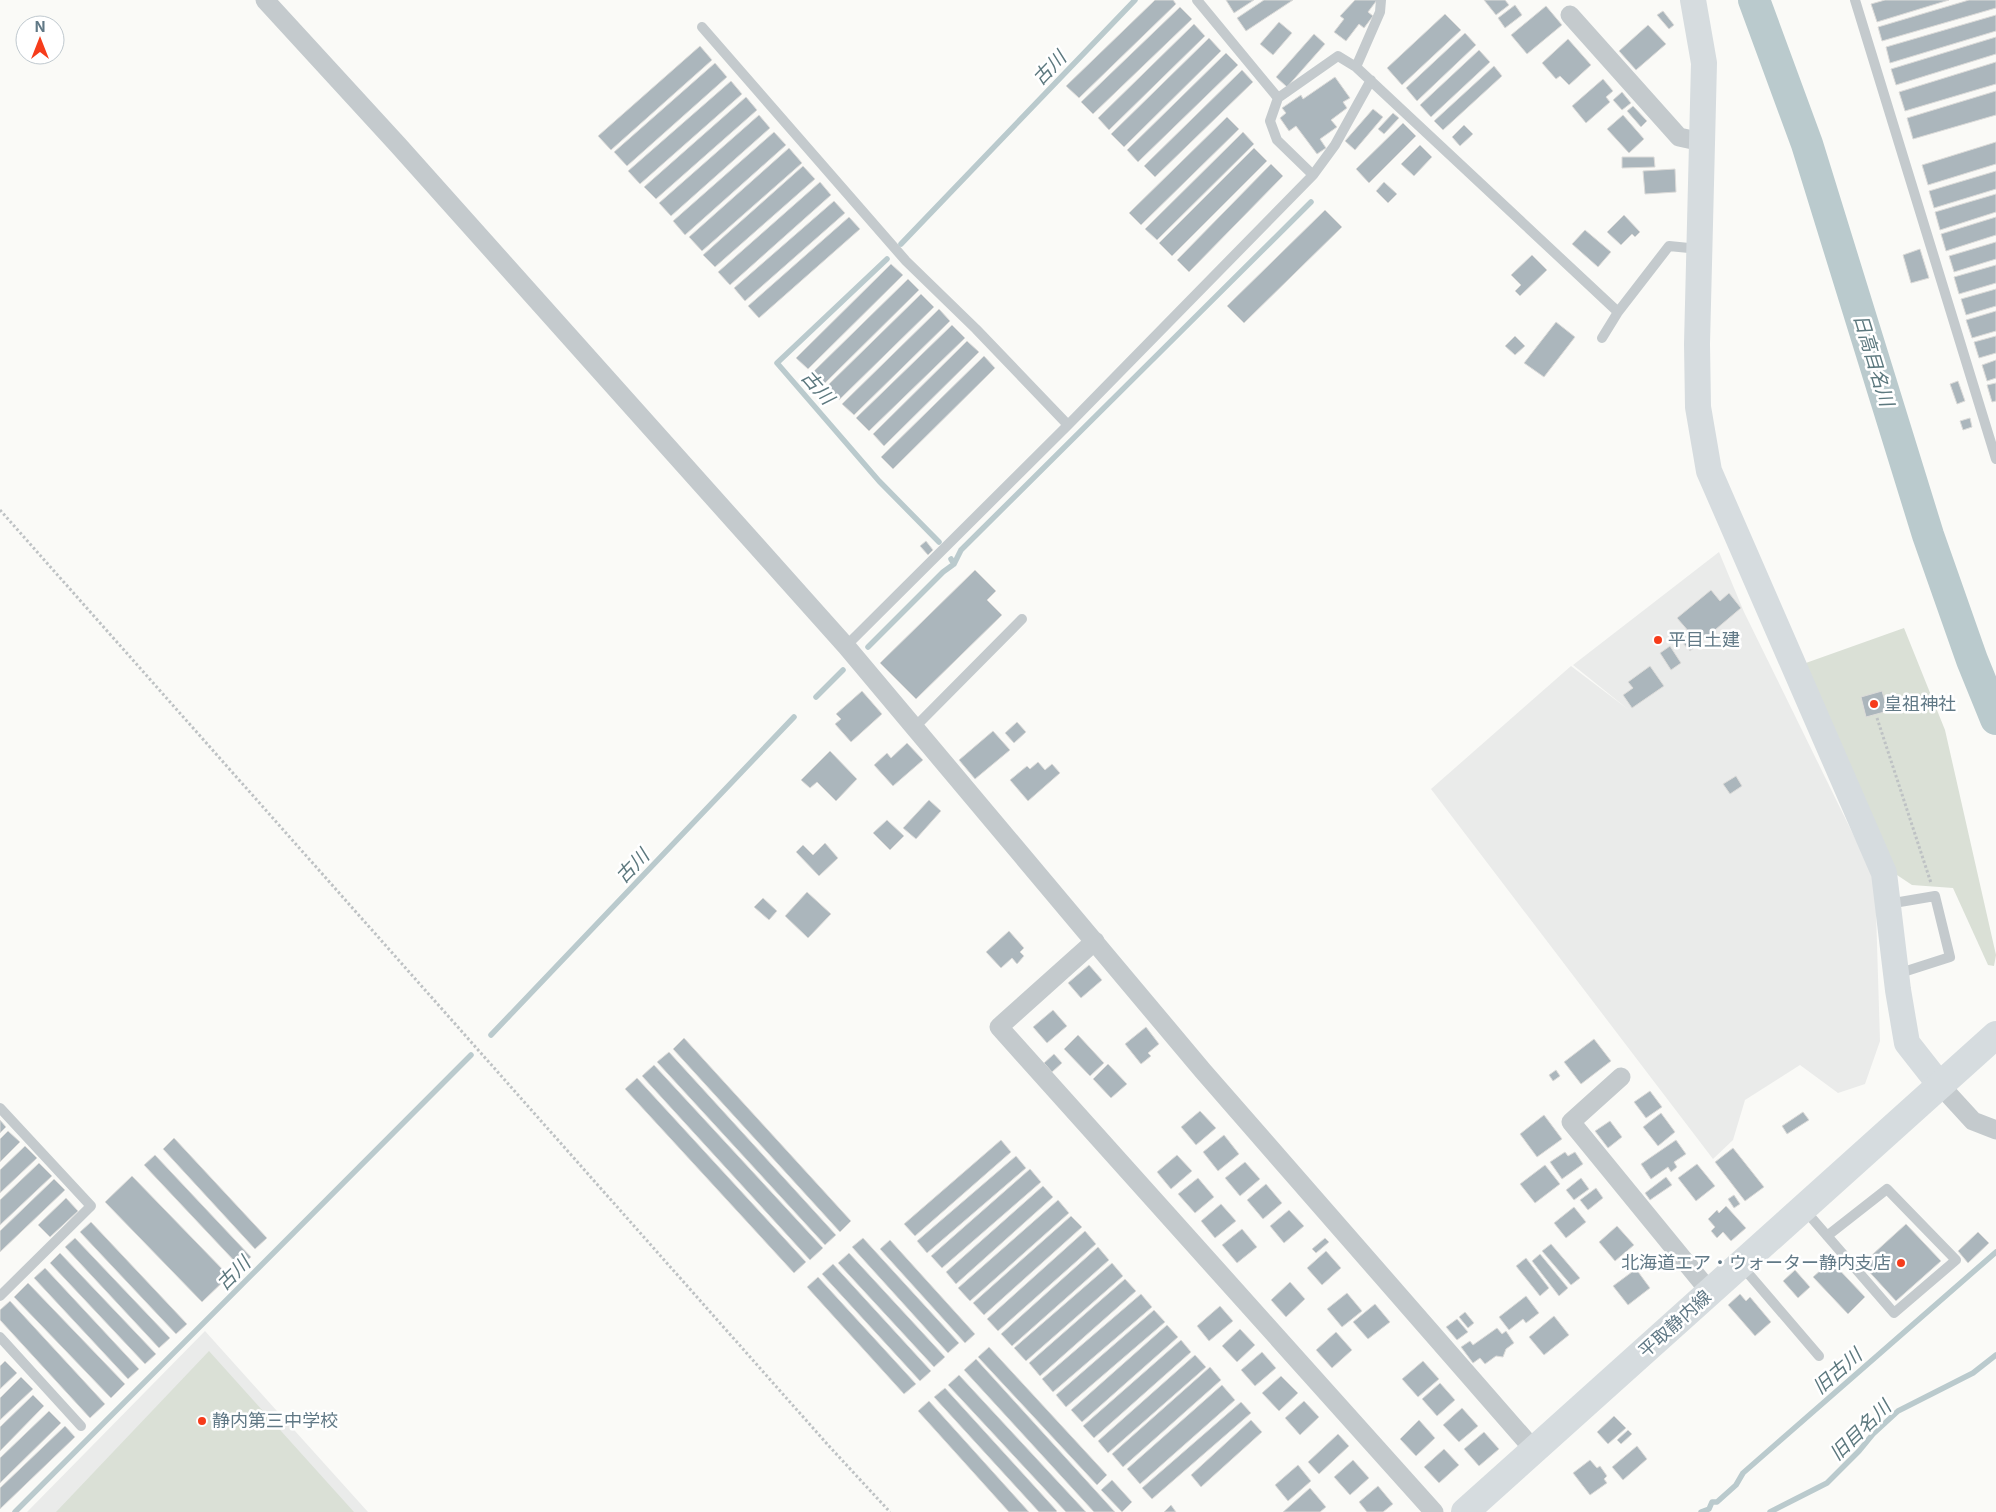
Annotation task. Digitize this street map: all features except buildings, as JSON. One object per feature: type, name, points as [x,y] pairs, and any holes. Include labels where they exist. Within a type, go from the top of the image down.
[{"type":"main road","name":"平取静内線","points":[[1465,1512],[1996,1035]]},
{"type":"street","points":[[265,0],[398,144],[846,646],[1203,1072],[1534,1450]]},
{"type":"street","points":[[1693,0],[1704,64],[1697,344],[1698,407],[1709,471],[1884,873],[1902,1020],[1908,1043],[1940,1085],[1973,1121],[1996,1130]]},
{"type":"street","points":[[1570,15],[1679,137],[1702,142]]},
{"type":"street","points":[[1095,941],[999,1028],[1434,1512]]},
{"type":"street","points":[[1621,1077],[1571,1122],[1710,1292]]},
{"type":"lane","points":[[1197,0],[1278,98]]},
{"type":"lane","points":[[1356,67],[1380,12],[1381,0]]},
{"type":"lane","points":[[1855,0],[1996,459]]},
{"type":"lane","points":[[702,27],[906,261],[976,329],[1068,425]]},
{"type":"lane","points":[[1312,175],[1277,140],[1270,121],[1278,98],[1338,56],[1356,67],[1371,80],[1618,312]]},
{"type":"lane","points":[[846,646],[1068,425],[1312,175],[1335,145],[1371,80]]},
{"type":"lane","points":[[1602,338],[1618,312],[1669,246],[1700,249]]},
{"type":"lane","points":[[915,727],[1022,619]]},
{"type":"lane","points":[[1888,904],[1935,896],[1950,957],[1896,974]]},
{"type":"lane","points":[[0,1108],[91,1206],[0,1296]]},
{"type":"lane","points":[[1802,1208],[1894,1314],[1956,1260],[1887,1189],[1827,1236]]},
{"type":"lane","points":[[1740,1264],[1819,1356]]},
{"type":"lane","points":[[0,1337],[81,1426]]},
{"type":"path","points":[[0,510],[815,1430],[890,1512]]},
{"type":"path","points":[[1877,718],[1935,896]]},
{"type":"shaded area","points":[[1719,552],[1744,612],[1875,879],[1880,1041],[1865,1084],[1838,1093],[1800,1065],[1745,1100],[1733,1140],[1713,1159],[1431,789],[1571,666],[1629,710],[1573,665]]},
{"type":"shaded area","points":[[1904,628],[1945,730],[1996,955],[1994,966],[1988,965],[1953,888],[1912,885],[1894,873],[1803,664]]},
{"type":"shaded area","name":"静内第三中学校","points":[[205,1331],[368,1512],[27,1512]]},
{"type":"shaded area","name":"静内第三中学校","points":[[209,1351],[354,1512],[56,1512]]},
{"type":"waterway","name":"古川","points":[[901,244],[1135,0]]},
{"type":"waterway","name":"日高目名川","points":[[1754,0],[1807,144],[1928,535],[1972,660],[1996,719]]},
{"type":"waterway","points":[[954,564],[961,550],[1311,202]]},
{"type":"waterway","name":"古川","points":[[887,259],[777,363],[879,481],[939,542]]},
{"type":"waterway","name":"古川","points":[[868,647],[943,572],[954,564],[951,559]]},
{"type":"waterway","name":"古川","points":[[816,697],[843,670]]},
{"type":"waterway","name":"古川","points":[[491,1035],[794,717]]},
{"type":"waterway","name":"古川","points":[[15,1512],[471,1055]]},
{"type":"waterway","name":"旧古川","points":[[1701,1512],[1709,1509],[1712,1502],[1717,1502],[1736,1485],[1743,1473],[1996,1252]]},
{"type":"waterway","name":"旧目名川","points":[[1770,1512],[1827,1483],[1873,1434],[1898,1411],[1973,1373],[1996,1355]]},
{"type":"place","name":"平目土建","points":[[1658,640]]},
{"type":"place","name":"皇祖神社","points":[[1874,704]]},
{"type":"place","name":"北海道エア・ウォーター静内支店","points":[[1901,1263]]},
{"type":"place","name":"静内第三中学校","points":[[202,1421]]}]
